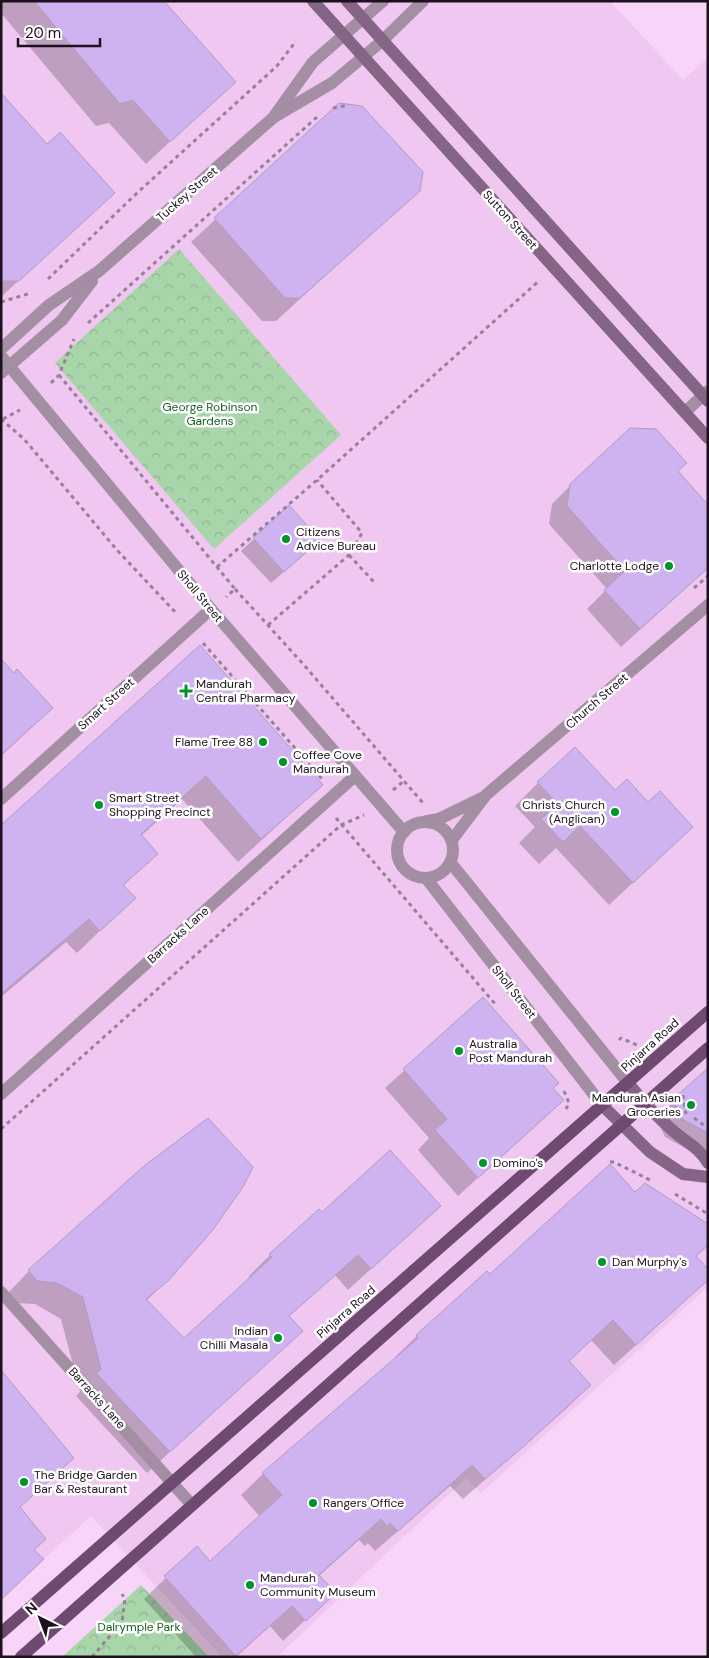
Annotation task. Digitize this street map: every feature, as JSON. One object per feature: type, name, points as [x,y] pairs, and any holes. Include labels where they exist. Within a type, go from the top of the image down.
[{"type":"main road","name":"Sutton Street","points":[[313,1],[708,438]]},
{"type":"main road","name":"Sutton Street","points":[[347,1],[706,396]]},
{"type":"main road","name":"Pinjarra Road","points":[[1,1633],[173,1484],[708,1012]]},
{"type":"main road","points":[[21,1657],[620,1124],[708,1048]]},
{"type":"main road","points":[[628,1083],[645,1104],[671,1129],[702,1152],[708,1163]]},
{"type":"main road","points":[[602,1105],[650,1152],[683,1174],[708,1177]]},
{"type":"street","name":"Tuckey Street","points":[[274,117],[313,62],[383,1]]},
{"type":"street","name":"Tuckey Street","points":[[1,349],[49,305],[99,271],[274,117],[332,83],[382,40],[423,1]]},
{"type":"street","name":"Tuckey Street","points":[[4,365],[62,320],[99,271]]},
{"type":"street","name":"Sholl Street","points":[[4,365],[211,609],[404,832]]},
{"type":"street","points":[[685,412],[706,396]]},
{"type":"street","name":"Church Street","points":[[452,840],[486,796],[708,605]]},
{"type":"street","name":"Smart Street","points":[[1,799],[211,609]]},
{"type":"street","name":"Barracks Lane","points":[[1,1094],[355,776]]},
{"type":"street","name":"Church Street","points":[[427,821],[439,818],[486,796]]},
{"type":"street","points":[[427,821],[445,829],[452,840],[454,854],[451,863],[440,874],[426,878],[409,872],[402,866],[397,849],[404,832],[411,826],[427,821]]},
{"type":"street","points":[[451,863],[628,1083]]},
{"type":"street","name":"Sholl Street","points":[[426,878],[602,1105]]},
{"type":"street","name":"Barracks Lane","points":[[1,1292],[192,1504]]},
{"type":"path","points":[[42,285],[137,193],[277,66],[296,41]]},
{"type":"path","points":[[325,110],[350,104]]},
{"type":"path","points":[[83,327],[319,116]]},
{"type":"path","points":[[216,567],[317,480],[553,268]]},
{"type":"path","points":[[1,302],[36,291]]},
{"type":"path","points":[[50,384],[58,375],[76,334]]},
{"type":"path","points":[[58,375],[216,567],[426,806]]},
{"type":"path","points":[[20,410],[2,419],[24,438],[118,550],[299,750],[327,784],[323,804],[503,1012]]},
{"type":"path","points":[[268,624],[349,555],[362,532],[317,480]]},
{"type":"path","points":[[349,555],[374,582]]},
{"type":"path","points":[[211,609],[235,589]]},
{"type":"path","points":[[1,1129],[341,825],[362,816],[404,781]]},
{"type":"path","points":[[683,1095],[686,1113],[708,1128]]},
{"type":"path","points":[[603,1164],[614,1162],[635,1170]]},
{"type":"path","points":[[92,1657],[122,1622],[125,1599],[109,1578]]},
{"type":"shaded area","points":[[1,1],[610,1],[683,80],[708,58],[708,1287],[481,1493],[466,1478],[277,1657],[222,1657],[91,1516],[1,1598]]},
{"type":"green space","name":"George Robinson Gardens","points":[[179,249],[341,435],[214,549],[55,363]]},
{"type":"green space","name":"Dalrymple Park","points":[[141,1585],[209,1657],[62,1657]]},
{"type":"building","points":[[34,1],[164,1],[236,82],[170,142],[133,100],[120,104]]},
{"type":"building","points":[[1,93],[47,144],[60,132],[115,193],[19,281],[1,281]]},
{"type":"building","points":[[339,103],[362,106],[423,172],[420,191],[300,298],[285,298],[214,218]]},
{"type":"building","points":[[630,428],[656,429],[687,463],[678,471],[708,505],[708,568],[640,629],[604,590],[625,571],[567,506],[570,484]]},
{"type":"building","name":"Citizens Advice Bureau","points":[[289,505],[320,540],[284,572],[253,538]]},
{"type":"building","name":"Smart Street Shopping Precinct","points":[[200,645],[323,785],[261,839],[206,776],[141,834],[158,854],[123,885],[136,898],[100,931],[89,919],[1,994],[1,825]]},
{"type":"building","points":[[1,659],[14,673],[17,669],[53,708],[1,755]]},
{"type":"building","name":"Christs Church (Anglican)","points":[[575,747],[615,790],[627,779],[648,802],[660,791],[693,827],[633,883],[580,826],[563,842],[541,819],[558,804],[537,782]]},
{"type":"building","points":[[483,997],[559,1083],[553,1088],[564,1100],[478,1178],[435,1130],[447,1119],[403,1069]]},
{"type":"building","points":[[708,1068],[708,1133],[682,1119],[673,1099]]},
{"type":"building","points":[[208,1118],[253,1167],[243,1187],[212,1231],[168,1281],[146,1299],[184,1338],[272,1257],[269,1254],[319,1209],[322,1212],[390,1150],[441,1206],[371,1269],[358,1255],[289,1316],[303,1331],[170,1452],[96,1373],[101,1369],[83,1297],[57,1283],[37,1281],[28,1270],[144,1166]]},
{"type":"building","points":[[610,1164],[635,1192],[645,1183],[708,1224],[708,1245],[696,1256],[708,1269],[708,1280],[636,1345],[613,1320],[569,1361],[591,1385],[523,1447],[485,1479],[472,1465],[398,1531],[390,1523],[387,1526],[381,1519],[319,1575],[336,1593],[306,1621],[292,1606],[236,1656],[164,1576],[197,1546],[210,1561],[282,1495],[262,1473],[418,1338],[416,1335],[487,1271],[490,1274]]},
{"type":"building","name":"The Bridge Garden Bar & Restaurant","points":[[1,1370],[74,1458],[20,1507],[46,1539],[34,1550],[44,1559],[1,1600]]},
{"type":"place","name":"Citizens Advice Bureau","points":[[286,539]]},
{"type":"place","name":"Charlotte Lodge","points":[[669,566]]},
{"type":"place","name":"Mandurah Central Pharmacy","points":[[186,691]]},
{"type":"place","name":"Flame Tree 88","points":[[263,742]]},
{"type":"place","name":"Coffee Cove Mandurah","points":[[283,762]]},
{"type":"place","name":"Smart Street Shopping Precinct","points":[[99,805]]},
{"type":"place","name":"Christs Church (Anglican)","points":[[615,812]]},
{"type":"place","name":"Australia Post Mandurah","points":[[459,1051]]},
{"type":"place","name":"Mandurah Asian Groceries","points":[[691,1105]]},
{"type":"place","name":"Domino's","points":[[483,1163]]},
{"type":"place","name":"Dan Murphy's","points":[[602,1262]]},
{"type":"place","name":"Indian Chilli Masala","points":[[278,1338]]},
{"type":"place","name":"The Bridge Garden Bar & Restaurant","points":[[24,1482]]},
{"type":"place","name":"Rangers Office","points":[[313,1503]]},
{"type":"place","name":"Mandurah Community Museum","points":[[250,1585]]}]
